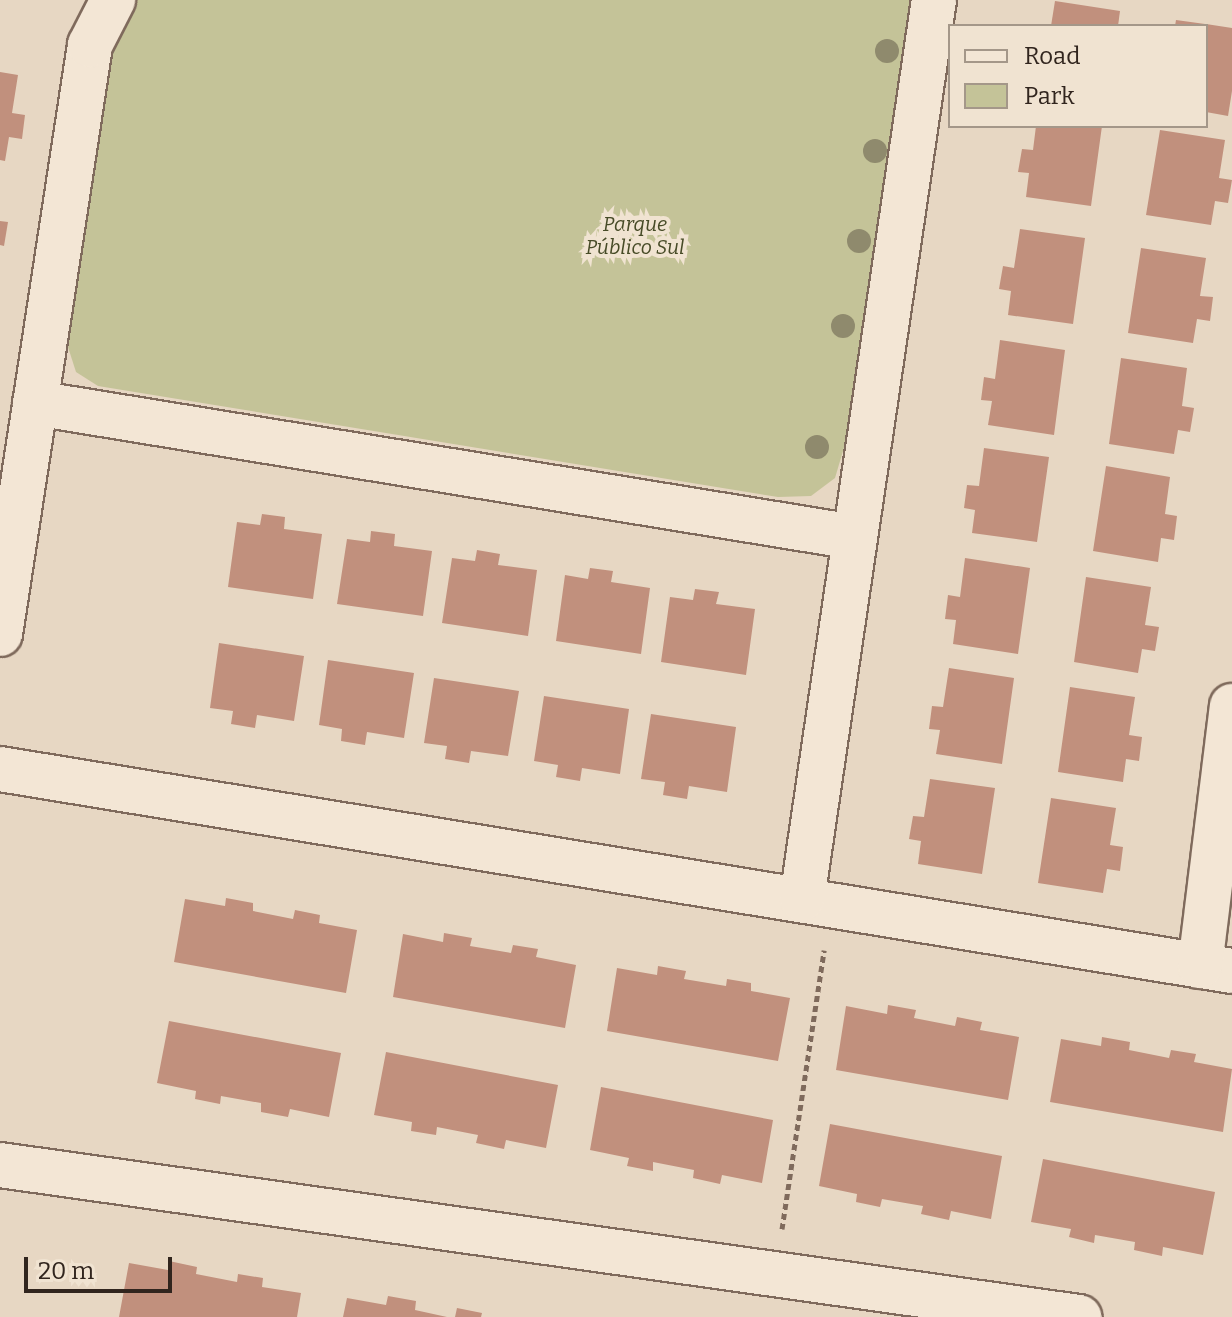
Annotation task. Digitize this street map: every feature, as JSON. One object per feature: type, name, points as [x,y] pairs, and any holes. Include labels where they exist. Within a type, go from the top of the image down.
[{"type":"street","points":[[0,634],[90,45],[113,0]]},
{"type":"street","points":[[816,901],[854,537],[934,0]]},
{"type":"street","points":[[35,403],[854,537]]},
{"type":"street","points":[[0,769],[1216,968],[1232,706]]},
{"type":"street","points":[[0,1165],[1079,1317]]},
{"type":"path","points":[[775,1274],[816,901]]},
{"type":"green space","name":"Parque Público Sul","points":[[137,0],[911,0],[848,434],[835,478],[811,496],[778,497],[98,386],[76,372],[68,347],[111,49]]},
{"type":"building","points":[[1055,1],[1120,11],[1118,24],[1051,24]]},
{"type":"building","points":[[1176,20],[1205,24],[1175,24]]},
{"type":"building","points":[[1208,24],[1232,28],[1232,91],[1228,116],[1208,112]]},
{"type":"building","points":[[0,72],[18,75],[12,113],[25,115],[22,139],[9,137],[5,161],[0,160]]},
{"type":"building","points":[[1036,128],[1102,128],[1091,206],[1026,197],[1029,173],[1018,172],[1022,149],[1033,150]]},
{"type":"building","points":[[1160,130],[1225,140],[1219,178],[1232,180],[1228,203],[1215,201],[1211,225],[1146,215]]},
{"type":"building","points":[[0,221],[8,222],[4,246],[0,245]]},
{"type":"building","points":[[1020,229],[1085,238],[1073,324],[1008,315],[1011,291],[999,289],[1003,266],[1014,268]]},
{"type":"building","points":[[1141,248],[1206,258],[1200,296],[1213,297],[1210,321],[1197,319],[1193,343],[1128,333]]},
{"type":"building","points":[[1000,340],[1065,350],[1054,435],[988,425],[992,401],[981,400],[984,377],[995,379]]},
{"type":"building","points":[[1121,358],[1187,368],[1182,406],[1194,408],[1190,432],[1178,430],[1174,454],[1109,444]]},
{"type":"building","points":[[984,448],[1049,457],[1037,542],[972,533],[975,510],[964,508],[967,485],[979,486]]},
{"type":"building","points":[[1106,466],[1170,477],[1165,514],[1177,516],[1174,540],[1161,538],[1158,562],[1093,551]]},
{"type":"building","points":[[262,514],[285,517],[284,529],[322,534],[313,599],[228,587],[237,522],[260,525]]},
{"type":"building","points":[[371,531],[395,534],[394,546],[432,551],[423,616],[337,604],[347,539],[370,542]]},
{"type":"building","points":[[477,550],[500,554],[498,565],[537,570],[528,636],[442,623],[452,558],[475,561]]},
{"type":"building","points":[[965,558],[1030,568],[1018,654],[953,644],[956,620],[945,619],[948,595],[960,597]]},
{"type":"building","points":[[590,568],[613,571],[611,582],[650,588],[641,654],[556,641],[565,575],[588,579]]},
{"type":"building","points":[[1086,577],[1151,587],[1145,625],[1159,627],[1155,651],[1142,649],[1138,673],[1074,662]]},
{"type":"building","points":[[695,589],[719,592],[716,604],[755,609],[746,675],[661,662],[670,597],[693,600]]},
{"type":"building","points":[[219,643],[304,656],[294,721],[257,715],[255,728],[231,724],[233,711],[210,708]]},
{"type":"building","points":[[328,660],[414,673],[404,738],[367,732],[365,745],[341,741],[342,729],[319,725]]},
{"type":"building","points":[[949,668],[1014,678],[1002,764],[936,754],[940,730],[929,729],[932,706],[943,707]]},
{"type":"building","points":[[434,678],[519,691],[508,756],[471,751],[469,763],[445,759],[447,746],[424,743]]},
{"type":"building","points":[[1070,687],[1135,697],[1129,735],[1142,737],[1139,761],[1126,759],[1123,782],[1058,772]]},
{"type":"building","points":[[544,696],[629,709],[620,774],[582,768],[580,781],[556,777],[558,765],[534,761]]},
{"type":"building","points":[[651,714],[736,727],[727,792],[689,786],[687,799],[663,795],[665,782],[641,779]]},
{"type":"building","points":[[930,779],[995,788],[982,874],[918,864],[921,841],[909,839],[913,816],[924,817]]},
{"type":"building","points":[[1051,798],[1116,808],[1110,845],[1123,847],[1120,871],[1107,869],[1103,893],[1038,883]]},
{"type":"building","points":[[226,898],[253,903],[253,911],[293,919],[295,910],[320,915],[319,923],[357,930],[346,993],[174,962],[185,899],[225,906]]},
{"type":"building","points":[[444,933],[472,938],[470,946],[511,953],[513,945],[538,949],[536,957],[576,965],[565,1028],[393,997],[403,934],[443,942]]},
{"type":"building","points":[[658,966],[686,971],[684,979],[726,986],[727,979],[751,983],[751,991],[790,998],[778,1061],[607,1031],[617,968],[657,975]]},
{"type":"building","points":[[888,1005],[916,1010],[914,1018],[955,1026],[957,1017],[982,1022],[980,1030],[1019,1037],[1008,1100],[836,1070],[846,1006],[887,1014]]},
{"type":"building","points":[[169,1021],[341,1053],[329,1117],[290,1109],[288,1117],[261,1112],[261,1103],[221,1096],[220,1104],[195,1099],[196,1091],[157,1083]]},
{"type":"building","points":[[1102,1037],[1130,1042],[1129,1050],[1169,1058],[1171,1050],[1196,1054],[1194,1062],[1232,1069],[1223,1132],[1050,1102],[1061,1039],[1101,1046]]},
{"type":"building","points":[[386,1052],[558,1085],[546,1148],[506,1140],[504,1149],[476,1143],[478,1135],[437,1127],[436,1135],[411,1131],[412,1122],[374,1115]]},
{"type":"building","points":[[601,1087],[773,1120],[762,1183],[722,1175],[720,1184],[693,1178],[694,1170],[653,1162],[653,1171],[627,1166],[629,1158],[590,1150]]},
{"type":"building","points":[[830,1124],[1002,1156],[991,1219],[951,1211],[949,1220],[921,1214],[923,1206],[882,1199],[880,1207],[856,1202],[857,1194],[819,1186]]},
{"type":"building","points":[[1043,1159],[1215,1192],[1203,1255],[1163,1247],[1162,1256],[1134,1250],[1135,1242],[1095,1235],[1094,1243],[1069,1237],[1071,1229],[1031,1222]]},
{"type":"building","points":[[169,1261],[197,1267],[196,1274],[237,1282],[238,1274],[263,1278],[262,1287],[301,1293],[297,1317],[119,1317],[129,1263],[168,1270]]},
{"type":"building","points":[[388,1296],[416,1301],[415,1310],[447,1317],[343,1317],[347,1298],[386,1305]]},
{"type":"building","points":[[457,1308],[482,1313],[481,1317],[455,1317]]}]
